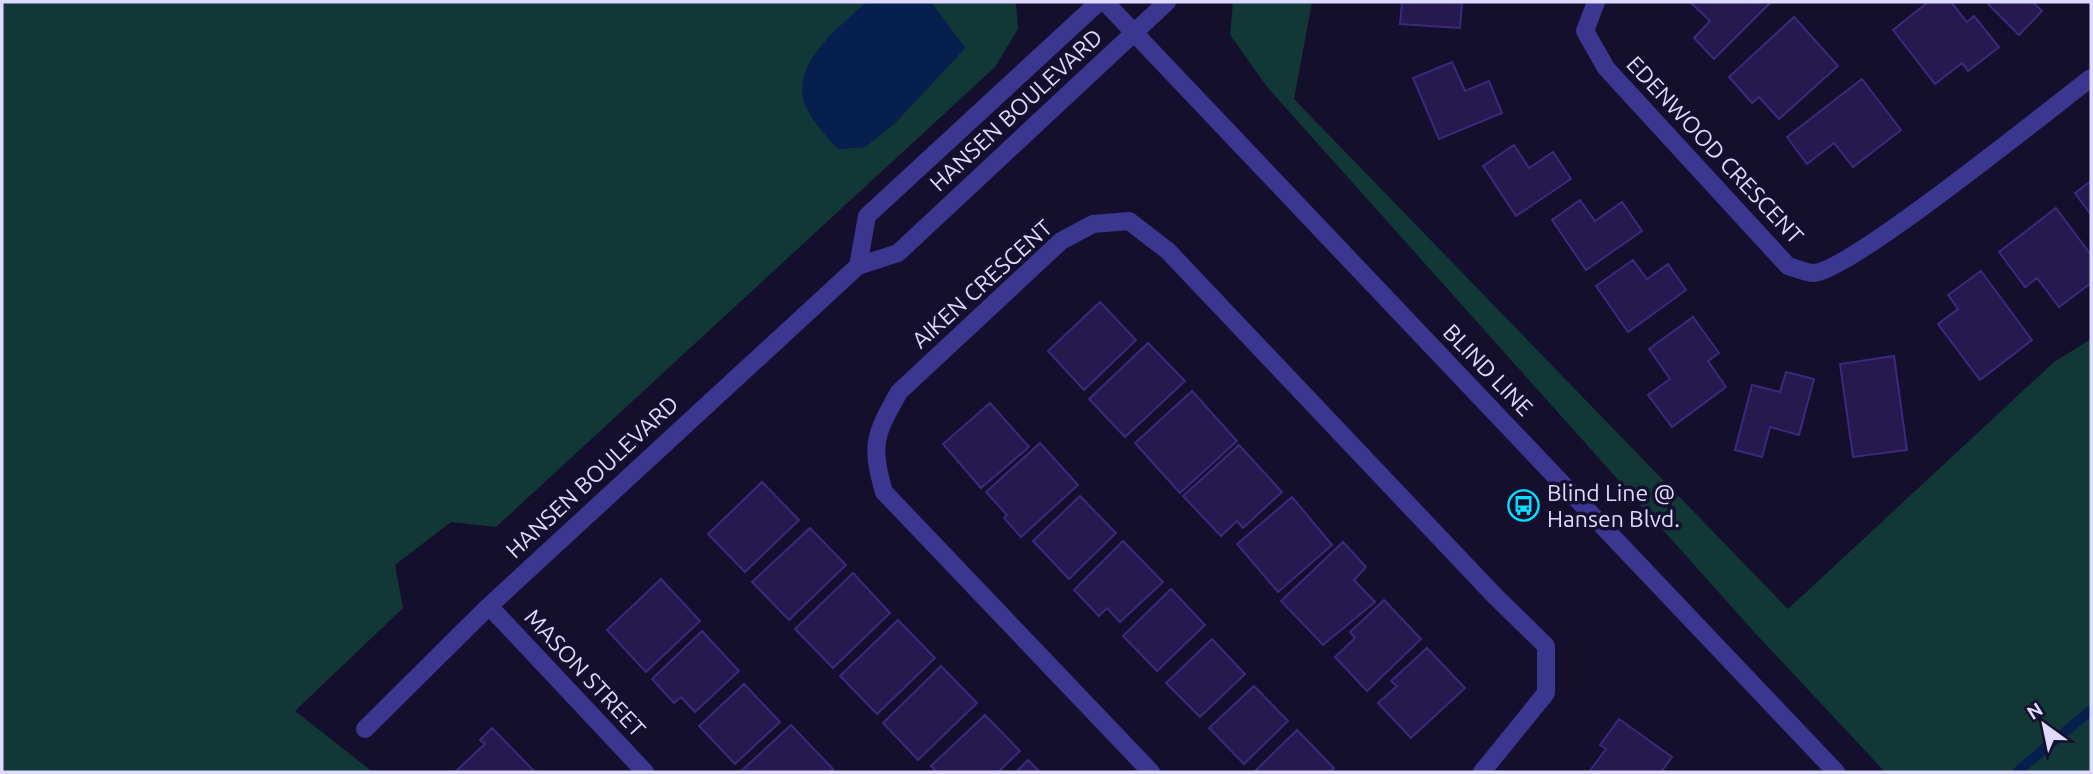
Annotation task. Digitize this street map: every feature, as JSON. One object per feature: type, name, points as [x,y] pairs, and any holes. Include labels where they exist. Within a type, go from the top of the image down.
[{"type":"street","name":"HANSEN BOULEVARD","points":[[858,266],[867,216],[1099,2]]},
{"type":"street","name":"BLIND LINE","points":[[1105,2],[1836,772]]},
{"type":"street","name":"HANSEN BOULEVARD","points":[[365,729],[489,606],[858,266],[898,253],[1167,2]]},
{"type":"street","name":"EDENWOOD CRESCENT","points":[[1596,2],[1585,31],[1606,68],[1788,266],[1814,273],[1840,262],[1883,235],[2091,78]]},
{"type":"street","name":"AIKEN CRESCENT","points":[[1151,772],[884,492],[874,457],[882,423],[899,392],[1061,241],[1093,224],[1129,221],[1168,251],[1494,595],[1546,646],[1546,693],[1482,772]]},
{"type":"street","name":"MASON STREET","points":[[489,606],[645,772]]},
{"type":"green space","points":[[2,2],[870,2],[863,5],[807,109],[838,149],[865,147],[895,123],[965,48],[933,5],[926,2],[1016,2],[1018,29],[995,67],[496,527],[451,522],[395,565],[403,608],[295,711],[373,772],[2,772]]},
{"type":"green space","points":[[1233,2],[1312,2],[1294,99],[1788,609],[2054,362],[2091,339],[2091,772],[1885,772],[1755,633],[1268,88],[1230,35]]},
{"type":"water","points":[[870,2],[926,2],[933,5],[965,48],[895,123],[865,147],[838,149],[807,109],[803,93],[804,79],[809,64],[828,38],[863,5]]},
{"type":"building","points":[[1402,2],[1462,2],[1460,28],[1400,24]]},
{"type":"building","points":[[1690,2],[1771,2],[1714,59],[1694,38],[1710,21]]},
{"type":"building","points":[[1928,2],[1951,2],[1967,22],[1974,16],[1999,47],[1968,71],[1962,63],[1935,84],[1893,30]]},
{"type":"building","points":[[2033,2],[2042,11],[2019,35],[1988,4]]},
{"type":"building","points":[[1794,17],[1838,66],[1779,119],[1759,97],[1752,103],[1729,77]]},
{"type":"building","points":[[1452,62],[1465,91],[1489,81],[1502,113],[1439,139],[1413,78]]},
{"type":"building","points":[[1862,79],[1901,130],[1853,167],[1834,143],[1807,164],[1787,137]]},
{"type":"building","points":[[1514,145],[1529,168],[1553,152],[1571,179],[1516,216],[1483,166]]},
{"type":"building","points":[[2091,181],[2091,215],[2075,193]]},
{"type":"building","points":[[1580,200],[1595,221],[1622,202],[1642,231],[1586,270],[1552,220]]},
{"type":"building","points":[[2056,208],[2091,255],[2091,283],[2059,307],[2037,278],[2025,287],[1999,252]]},
{"type":"building","points":[[1633,260],[1647,279],[1668,264],[1686,290],[1628,332],[1596,286]]},
{"type":"building","points":[[1981,271],[2032,340],[1980,380],[1938,324],[1958,309],[1948,295]]},
{"type":"building","points":[[1100,302],[1136,340],[1084,390],[1048,351]]},
{"type":"building","points":[[1693,317],[1719,353],[1708,361],[1726,387],[1672,427],[1648,395],[1670,379],[1649,349]]},
{"type":"building","points":[[1148,343],[1185,381],[1125,437],[1089,399]]},
{"type":"building","points":[[1894,356],[1907,450],[1853,457],[1840,364]]},
{"type":"building","points":[[1786,372],[1814,379],[1799,435],[1770,427],[1762,457],[1735,450],[1752,385],[1780,392]]},
{"type":"building","points":[[1192,391],[1237,441],[1180,493],[1135,443]]},
{"type":"building","points":[[990,403],[1029,447],[981,488],[943,444]]},
{"type":"building","points":[[1040,443],[1078,485],[1021,537],[1004,518],[1007,515],[986,492]]},
{"type":"building","points":[[1239,445],[1282,492],[1243,528],[1237,521],[1221,536],[1183,496]]},
{"type":"building","points":[[762,482],[799,520],[745,572],[708,534]]},
{"type":"building","points":[[1080,496],[1116,533],[1069,579],[1033,541]]},
{"type":"building","points":[[1292,497],[1332,545],[1278,592],[1237,544]]},
{"type":"building","points":[[810,528],[846,565],[789,620],[752,582]]},
{"type":"building","points":[[1123,541],[1163,582],[1120,622],[1107,608],[1099,616],[1074,590]]},
{"type":"building","points":[[1343,542],[1366,567],[1354,580],[1375,602],[1323,645],[1281,601]]},
{"type":"building","points":[[853,573],[890,613],[833,668],[795,629]]},
{"type":"building","points":[[661,579],[700,621],[646,672],[607,630]]},
{"type":"building","points":[[1171,589],[1205,625],[1157,671],[1123,636]]},
{"type":"building","points":[[1384,600],[1421,639],[1367,691],[1335,657],[1355,638],[1350,632]]},
{"type":"building","points":[[898,620],[935,658],[877,714],[840,676]]},
{"type":"building","points":[[702,631],[739,671],[695,712],[681,697],[674,703],[652,679]]},
{"type":"building","points":[[1212,639],[1245,674],[1200,717],[1166,683]]},
{"type":"building","points":[[1427,648],[1465,688],[1411,738],[1378,703],[1397,686],[1391,681]]},
{"type":"building","points":[[941,666],[977,703],[918,760],[883,723]]},
{"type":"building","points":[[744,684],[780,722],[735,764],[699,726]]},
{"type":"building","points":[[1254,686],[1288,721],[1244,764],[1209,728]]},
{"type":"building","points":[[985,715],[1020,751],[998,772],[937,772],[931,766]]},
{"type":"building","points":[[1619,719],[1672,757],[1661,772],[1589,772],[1606,749],[1600,745]]},
{"type":"building","points":[[791,725],[833,769],[830,772],[740,772]]},
{"type":"building","points":[[492,728],[535,772],[455,772],[485,744],[480,740]]},
{"type":"building","points":[[1297,730],[1334,768],[1330,772],[1254,772]]},
{"type":"building","points":[[1028,760],[1040,772],[1016,772]]},
{"type":"waterway","points":[[2017,772],[2091,710]]},
{"type":"place","name":"Blind Line @ Hansen Blvd.","points":[[1524,506]]}]
